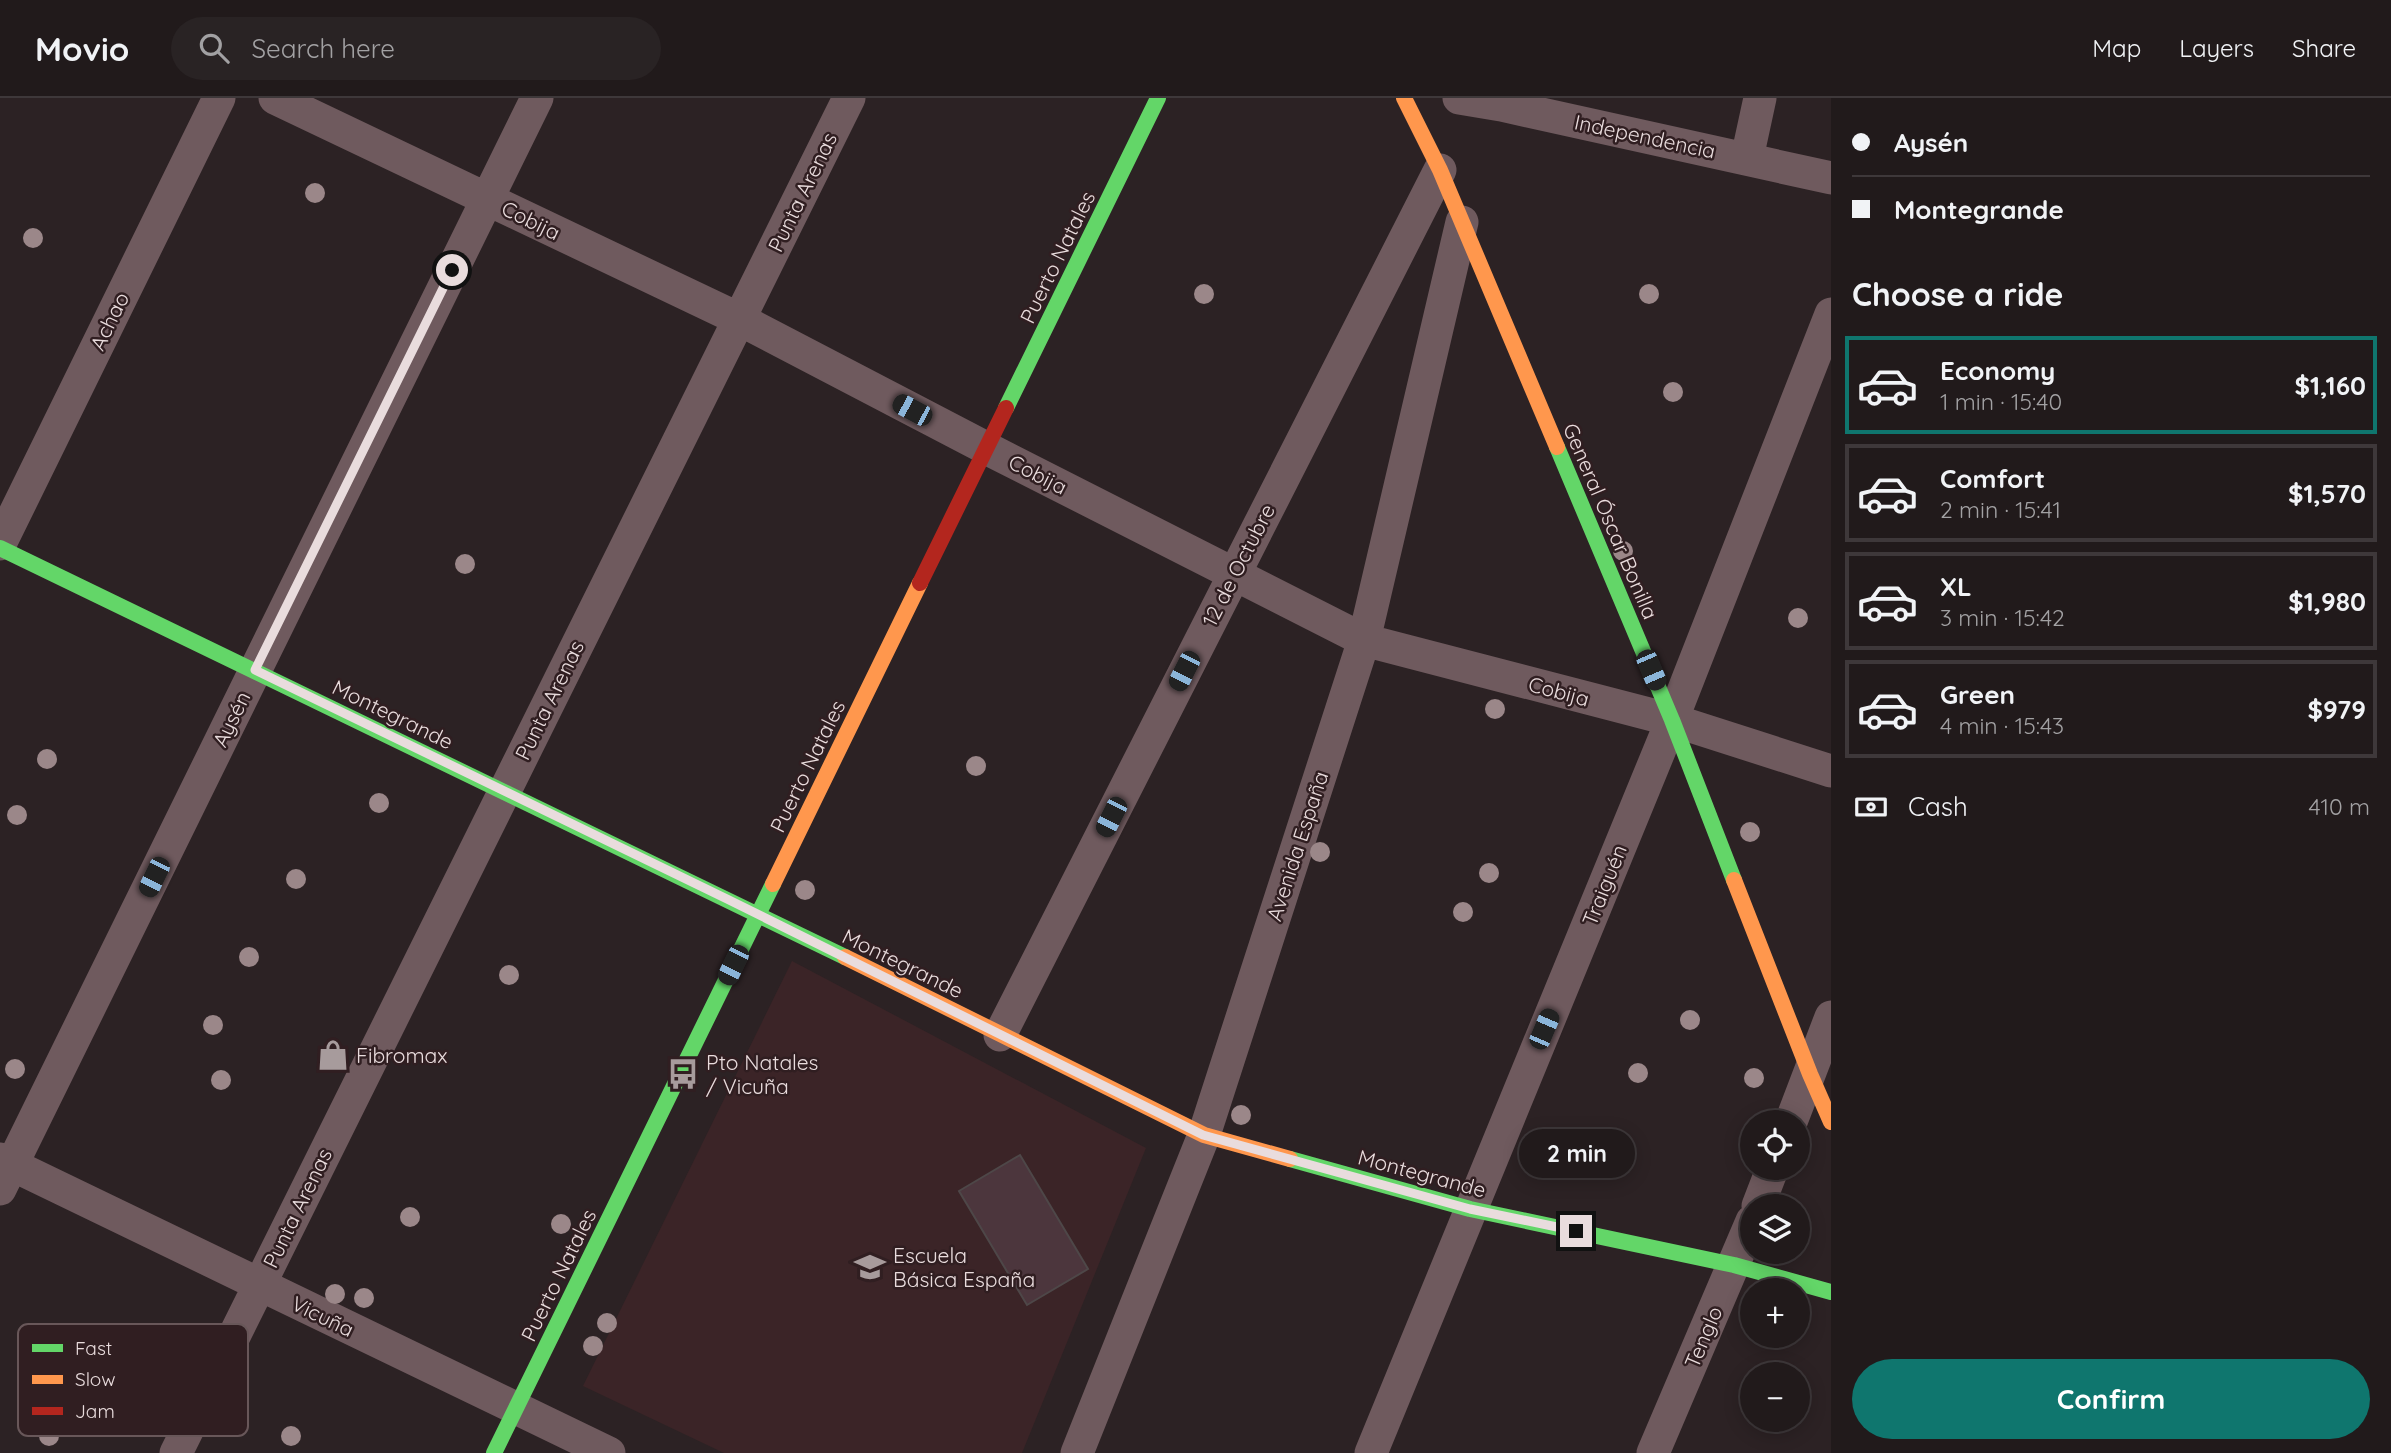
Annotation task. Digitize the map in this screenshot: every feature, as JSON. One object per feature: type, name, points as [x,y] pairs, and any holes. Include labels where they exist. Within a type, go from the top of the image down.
[{"type":"street","name":"Achao","points":[[0,546],[219,98]]},
{"type":"street","name":"Cobija","points":[[275,98],[739,319],[1364,640],[1672,720],[1831,771]]},
{"type":"street","name":"Aysén","points":[[4,1171],[537,98]]},
{"type":"street","name":"Punta Arenas","points":[[239,1324],[849,98]]},
{"type":"street","name":"Puerto Natales","points":[[494,1453],[1158,98]]},
{"type":"street","name":"General Óscar Bonilla","points":[[1404,98],[1440,170],[1672,720],[1831,1122]]},
{"type":"street","name":"Independencia","points":[[1459,98],[1501,101],[1831,178]]},
{"type":"street","points":[[1747,158],[1760,98]]},
{"type":"street","name":"12 de Octubre","points":[[1000,1035],[1440,170]]},
{"type":"street","name":"Avenida España","points":[[1077,1453],[1203,1135],[1364,640],[1462,222]]},
{"type":"street","name":"Traiguén","points":[[1371,1453],[1672,720],[1831,314]]},
{"type":"street","name":"Montegrande","points":[[0,546],[1203,1135],[1470,1209],[1734,1265],[1831,1292]]},
{"type":"street","points":[[1796,1110],[1831,1017]]},
{"type":"street","name":"Vicuña","points":[[4,1171],[259,1284],[609,1453]]},
{"type":"street","name":"Tenglo","points":[[1653,1453],[1740,1250]]},
{"type":"street","name":"Punta Arenas","points":[[176,1453],[184,1436]]},
{"type":"shaded area","name":"Escuela Básica España","points":[[792,961],[1146,1148],[1022,1453],[724,1453],[583,1386]]},
{"type":"building","points":[[1020,1155],[1088,1269],[1027,1305],[959,1191]]},
{"type":"traffic: fast","points":[[1006,408],[1158,98]]},
{"type":"traffic: fast","points":[[1557,447],[1672,720],[1734,880]]},
{"type":"traffic: fast","points":[[0,548],[845,957]]},
{"type":"traffic: fast","points":[[494,1453],[773,884]]},
{"type":"traffic: fast","points":[[1290,1159],[1470,1209],[1734,1265],[1831,1292]]},
{"type":"traffic: slow","points":[[1404,98],[1440,170],[1557,447]]},
{"type":"traffic: slow","points":[[773,884],[920,583]]},
{"type":"traffic: slow","points":[[1734,880],[1831,1122]]},
{"type":"traffic: slow","points":[[845,957],[1204,1135],[1290,1159]]},
{"type":"traffic: jam","points":[[920,583],[1006,408]]},
{"type":"place","name":"Fibromax","points":[[333,1055]]},
{"type":"place","name":"Pto Natales / Vicuña","points":[[683,1074]]},
{"type":"place","name":"Escuela Básica España","points":[[870,1267]]},
{"type":"route","points":[[452,270],[255,670],[727,899],[1203,1135],[1470,1209],[1576,1231]]}]
